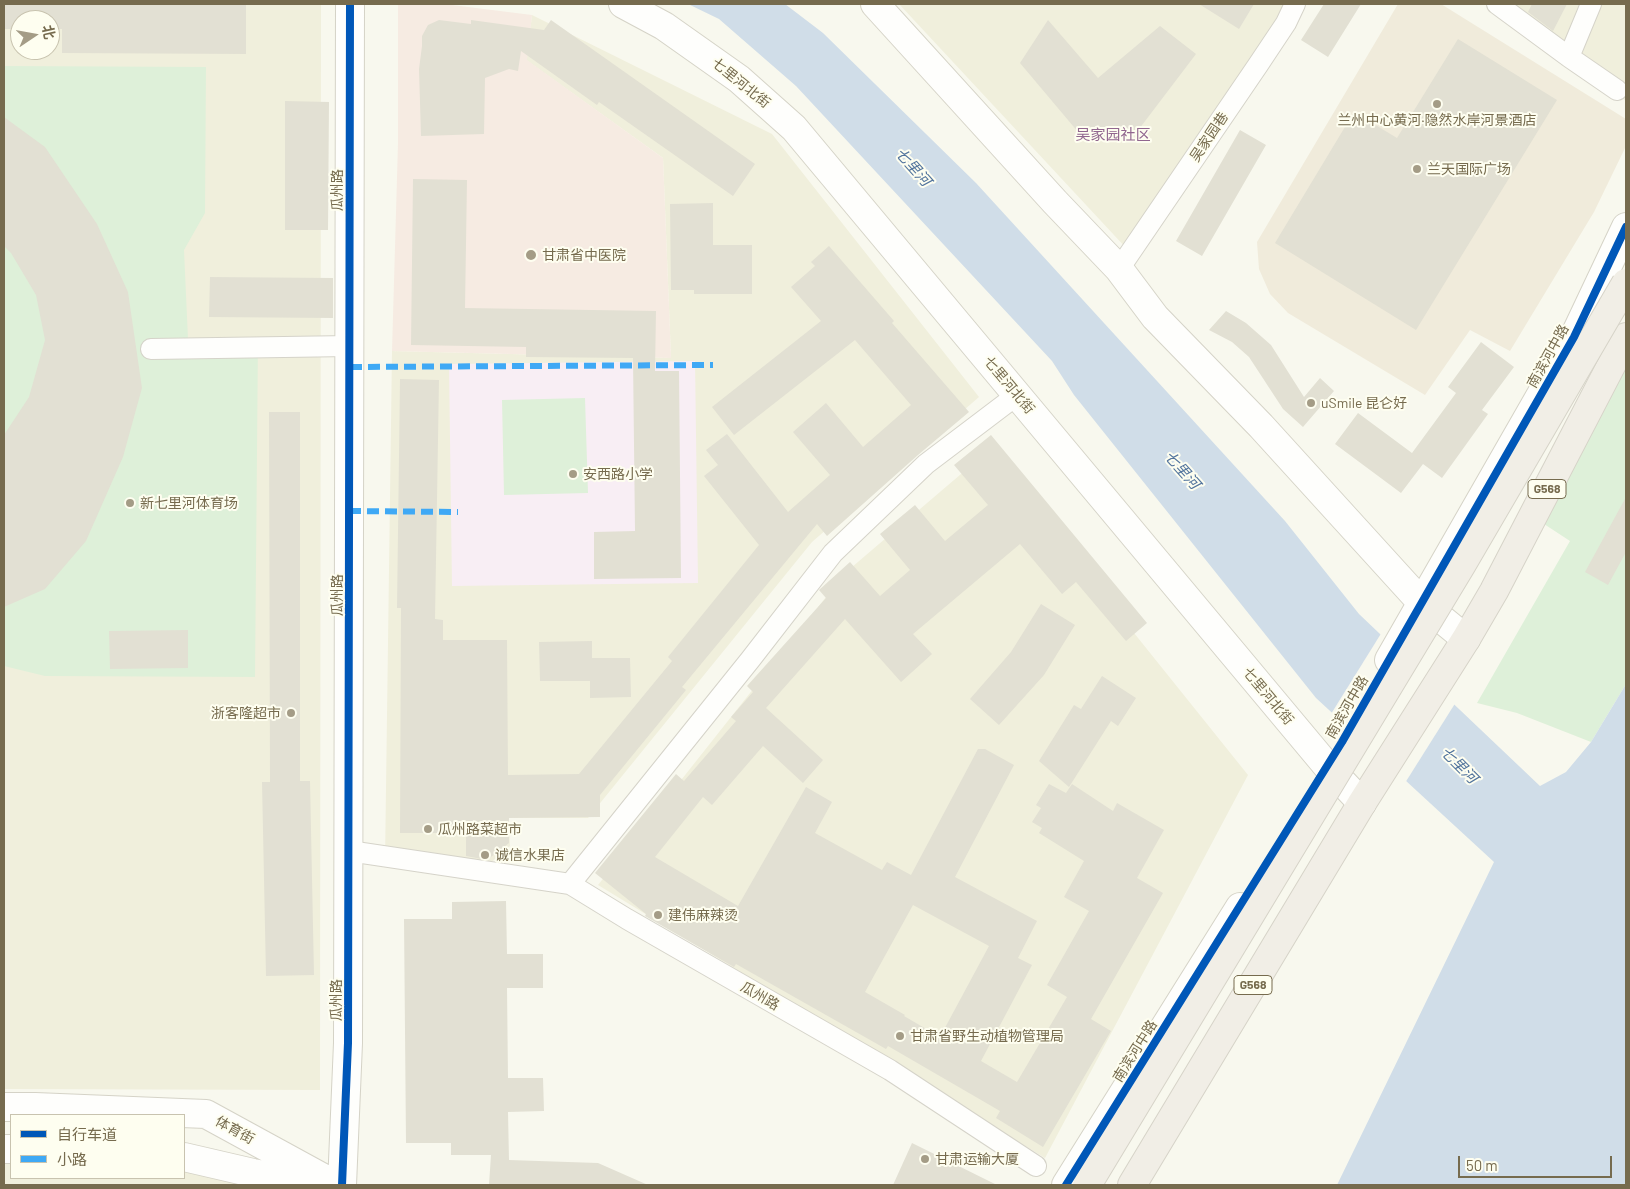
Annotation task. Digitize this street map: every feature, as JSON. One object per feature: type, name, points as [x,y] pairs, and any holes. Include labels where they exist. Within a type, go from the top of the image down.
[{"type":"highway","name":"南滨河中路","points":[[1087,1185],[1462,564],[1626,283]]},
{"type":"highway","name":"G568","points":[[1132,1185],[1368,794],[1466,639],[1494,590],[1626,337]]},
{"type":"street","name":"瓜州路","points":[[342,1185],[348,1043],[350,4]]},
{"type":"street","name":"七里河北街","points":[[623,4],[664,26],[739,79],[794,128],[1327,766],[1368,794]]},
{"type":"street","points":[[875,4],[1055,202],[1119,269],[1155,317],[1261,426],[1422,603],[1466,639]]},
{"type":"street","name":"吴家园巷","points":[[1119,269],[1286,23],[1295,4]]},
{"type":"street","points":[[1497,4],[1569,58],[1617,90]]},
{"type":"street","points":[[1569,58],[1591,4]]},
{"type":"street","name":"南滨河中路","points":[[1066,1185],[1342,742],[1574,337],[1626,227]]},
{"type":"street","points":[[151,349],[350,346]]},
{"type":"street","points":[[570,884],[750,660],[833,553],[926,464],[1017,395]]},
{"type":"street","name":"瓜州路","points":[[349,851],[570,884],[627,919],[890,1070],[1036,1166]]},
{"type":"street","name":"体育街","points":[[4,1107],[206,1114],[336,1185]]},
{"type":"street","points":[[185,1157],[253,1173],[324,1185]]},
{"type":"shaded area","points":[[4,4],[321,4],[320,1090],[4,1089]]},
{"type":"shaded area","name":"甘肃省中医院","points":[[398,4],[444,4],[532,15],[527,60],[663,158],[671,358],[392,351],[398,143]]},
{"type":"shaded area","points":[[899,4],[1296,4],[1127,249]]},
{"type":"shaded area","points":[[1398,4],[1441,4],[1626,119],[1626,146],[1594,212],[1510,351],[1470,330],[1425,395],[1288,313],[1270,294],[1259,269],[1257,242]]},
{"type":"shaded area","points":[[1486,4],[1626,4],[1626,101]]},
{"type":"shaded area","points":[[532,15],[772,134],[979,397],[812,542],[588,818],[509,818],[510,846],[487,866],[385,861],[392,351],[671,358],[663,158],[526,60]]},
{"type":"shaded area","name":"新七里河体育场","points":[[4,66],[206,67],[205,213],[184,250],[188,339],[258,339],[255,677],[45,676],[4,666]]},
{"type":"shaded area","name":"安西路小学","points":[[695,361],[698,583],[452,586],[449,364]]},
{"type":"shaded area","points":[[1626,365],[1626,684],[1591,742],[1517,713],[1477,703],[1570,541],[1544,524]]},
{"type":"shaded area","points":[[585,398],[588,493],[504,495],[502,400]]},
{"type":"shaded area","points":[[988,451],[1248,775],[1045,1158],[598,885],[845,573]]},
{"type":"shaded area","points":[[4,1143],[10,1143],[10,1179],[185,1179],[185,1144],[283,1185],[4,1185]]},
{"type":"water","name":"七里河","points":[[688,4],[785,4],[823,33],[976,183],[1285,521],[1359,614],[1540,786],[1566,772],[1591,742],[1626,684],[1626,1185],[1337,1185],[1494,862],[1316,698],[1074,395],[1052,361],[796,86],[719,19]]},
{"type":"pier","points":[[1382,632],[1456,702],[1405,783],[1331,714]]},
{"type":"building","points":[[4,4],[246,4],[246,54],[62,53],[60,10],[10,10],[10,29],[4,29]]},
{"type":"building","points":[[1199,4],[1254,4],[1239,29]]},
{"type":"building","points":[[1324,4],[1361,4],[1328,57],[1301,40]]},
{"type":"building","points":[[1532,4],[1567,4],[1553,31],[1528,12]]},
{"type":"building","points":[[439,20],[471,24],[471,20],[544,30],[551,20],[755,164],[733,196],[599,102],[597,105],[521,51],[518,71],[509,69],[485,78],[484,134],[421,136],[419,69],[422,36],[428,25]]},
{"type":"building","points":[[1048,20],[1098,78],[1160,26],[1196,54],[1136,133],[1084,139],[1020,63]]},
{"type":"building","name":"兰天国际广场","points":[[1458,39],[1557,100],[1416,330],[1275,243],[1354,112],[1397,138]]},
{"type":"building","points":[[285,101],[329,102],[328,230],[285,230]]},
{"type":"building","points":[[4,117],[45,147],[97,224],[128,292],[142,388],[123,457],[86,541],[45,589],[4,607],[4,435],[29,397],[45,340],[36,295],[11,253],[4,246]]},
{"type":"building","points":[[1240,130],[1266,145],[1202,256],[1176,241]]},
{"type":"building","points":[[413,179],[467,180],[465,308],[656,311],[655,371],[679,371],[681,578],[594,579],[594,532],[635,531],[633,358],[526,357],[526,347],[411,345]]},
{"type":"building","points":[[713,203],[713,245],[752,245],[752,294],[694,294],[694,290],[671,290],[670,204]]},
{"type":"building","points":[[829,246],[969,412],[827,536],[817,524],[682,687],[686,690],[600,795],[600,817],[509,818],[509,843],[487,860],[466,856],[466,833],[400,833],[401,608],[397,608],[400,379],[439,380],[435,619],[443,620],[443,640],[507,640],[508,775],[579,774],[672,661],[668,657],[759,545],[704,476],[718,465],[706,450],[727,434],[788,512],[830,475],[793,432],[826,403],[863,447],[911,405],[855,340],[734,435],[712,407],[821,321],[791,287],[815,266],[811,262]]},
{"type":"building","points":[[210,277],[333,278],[333,318],[209,317]]},
{"type":"building","points":[[1226,311],[1246,323],[1271,345],[1304,397],[1320,378],[1334,391],[1303,427],[1283,409],[1249,357],[1232,342],[1209,330]]},
{"type":"building","points":[[1481,342],[1514,367],[1482,410],[1488,414],[1442,478],[1423,464],[1401,493],[1335,444],[1358,413],[1412,453],[1456,393],[1448,387]]},
{"type":"building","points":[[269,412],[300,412],[300,781],[310,781],[314,975],[266,976],[262,782],[270,782]]},
{"type":"building","points":[[991,435],[1147,623],[1126,641],[1076,582],[1062,594],[1020,544],[913,634],[932,654],[901,682],[845,619],[766,708],[823,760],[803,783],[763,746],[712,805],[703,797],[655,857],[738,906],[806,787],[832,802],[815,833],[882,870],[887,862],[911,875],[978,749],[985,749],[1014,765],[955,877],[1037,921],[1018,958],[1032,965],[981,1061],[1017,1082],[1067,997],[1047,985],[1089,911],[1064,897],[1084,861],[1039,833],[1042,828],[1032,822],[1041,808],[1036,805],[1049,784],[1066,793],[1072,784],[1113,811],[1117,803],[1164,830],[1137,878],[1163,893],[1091,1019],[1111,1031],[1043,1147],[996,1118],[1000,1111],[888,1046],[886,1049],[736,964],[734,967],[645,916],[646,914],[595,873],[676,774],[684,781],[736,721],[731,717],[753,692],[747,686],[826,598],[819,590],[850,562],[880,596],[910,570],[880,534],[915,505],[945,541],[988,505],[954,465]],"holes":[[[913,905],[989,946],[940,1037],[865,992]]]},
{"type":"building","points":[[1626,497],[1626,552],[1608,585],[1585,572]]},
{"type":"building","points":[[1041,604],[1075,625],[1044,675],[999,725],[970,699],[1011,652]]},
{"type":"building","points":[[188,630],[188,668],[110,669],[109,631]]},
{"type":"building","points":[[592,641],[592,658],[630,658],[631,697],[590,698],[590,681],[540,681],[539,642]]},
{"type":"building","points":[[1102,676],[1136,698],[1118,726],[1111,721],[1069,787],[1039,761],[1074,705],[1081,709]]},
{"type":"building","points":[[506,901],[507,954],[543,954],[543,988],[507,988],[508,1078],[543,1078],[544,1111],[508,1112],[509,1160],[598,1163],[648,1185],[489,1185],[491,1155],[451,1155],[451,1143],[406,1143],[404,919],[452,919],[452,902]]},
{"type":"building","name":"甘肃运输大厦","points":[[912,1143],[997,1185],[893,1185]]},
{"type":"marked path","points":[[350,367],[713,365]]},
{"type":"marked path","points":[[349,511],[458,512]]},
{"type":"cycle path","points":[[342,1185],[348,1043],[350,4]]},
{"type":"cycle path","points":[[1066,1185],[1342,742],[1574,337],[1626,227]]},
{"type":"place","name":"兰州中心黄河·隐然水岸河景酒店","points":[[1437,104]]},
{"type":"place","name":"兰天国际广场","points":[[1417,169]]},
{"type":"place","name":"甘肃省中医院","points":[[531,255]]},
{"type":"place","name":"uSmile 昆仑好","points":[[1311,403]]},
{"type":"place","name":"安西路小学","points":[[573,474]]},
{"type":"place","name":"新七里河体育场","points":[[130,503]]},
{"type":"place","name":"浙客隆超市","points":[[291,713]]},
{"type":"place","name":"瓜州路菜超市","points":[[428,829]]},
{"type":"place","name":"诚信水果店","points":[[485,855]]},
{"type":"place","name":"建伟麻辣烫","points":[[658,915]]},
{"type":"place","name":"甘肃省野生动植物管理局","points":[[900,1036]]},
{"type":"place","name":"甘肃运输大厦","points":[[925,1159]]},
{"type":"district","name":"吴家园社区","points":[[1113,135]]}]
